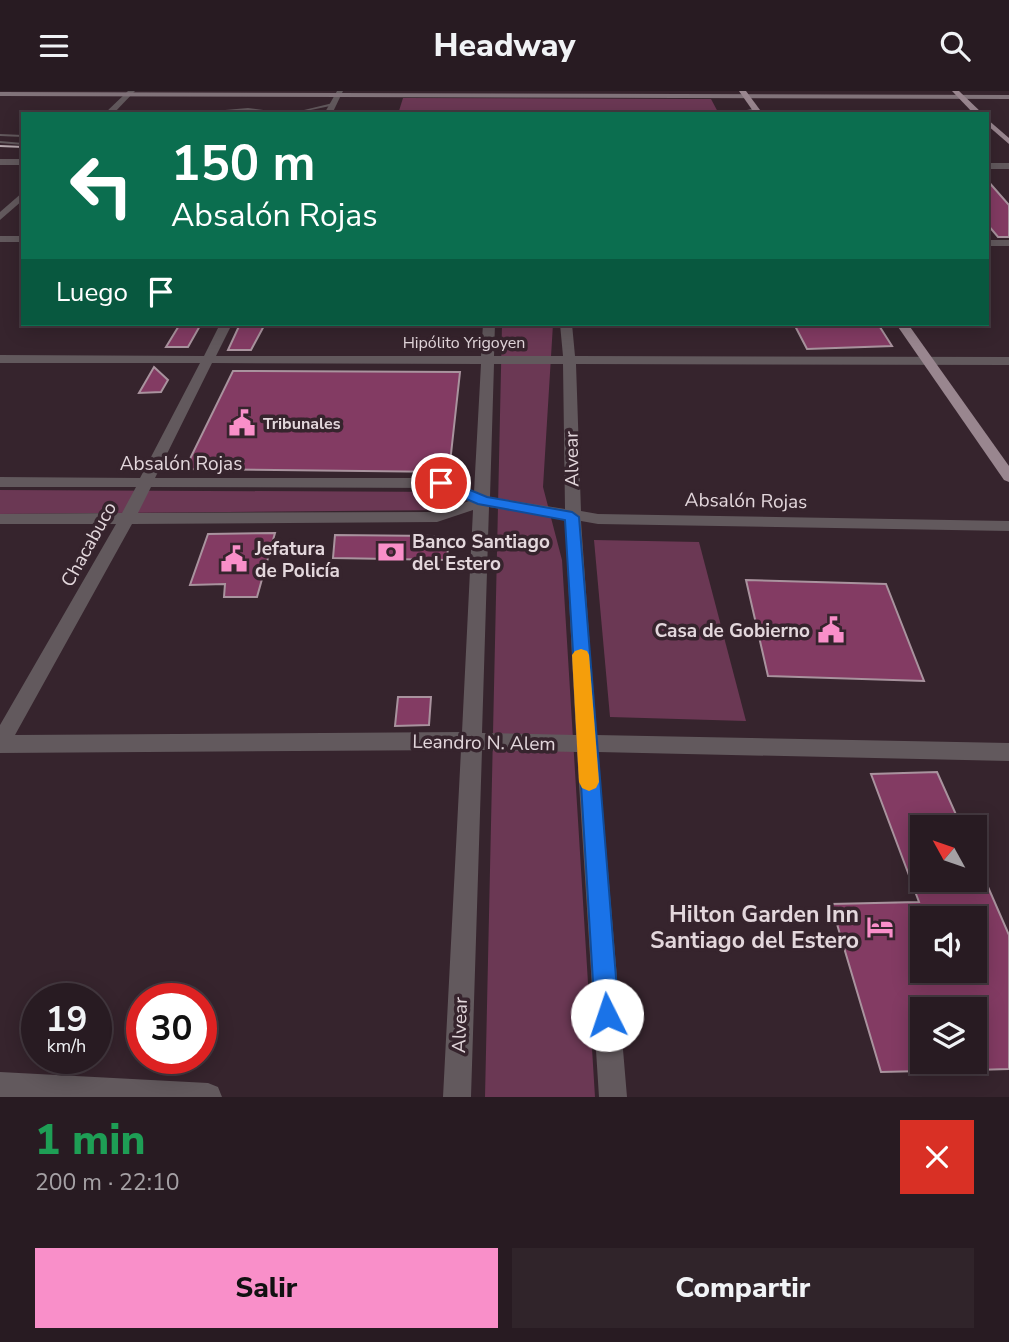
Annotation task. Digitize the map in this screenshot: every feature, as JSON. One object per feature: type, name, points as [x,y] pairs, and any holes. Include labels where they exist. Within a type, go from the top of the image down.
[{"type":"main road","points":[[0,94],[744,93],[958,94],[1009,97]]},
{"type":"main road","points":[[744,93],[757,112]]},
{"type":"main road","points":[[958,94],[977,112]]},
{"type":"main road","points":[[989,123],[1009,142]]},
{"type":"main road","points":[[903,326],[1009,477]]},
{"type":"street","points":[[329,112],[339,92]]},
{"type":"street","points":[[110,112],[130,93]]},
{"type":"street","points":[[0,162],[21,162]]},
{"type":"street","points":[[989,166],[1009,166]]},
{"type":"street","points":[[0,217],[21,197]]},
{"type":"street","points":[[0,239],[21,239]]},
{"type":"street","points":[[989,243],[1009,243]]},
{"type":"street","name":"Chacabuco","points":[[0,744],[127,519],[225,326]]},
{"type":"street","name":"Alvear","points":[[457,1097],[489,326]]},
{"type":"street","name":"Alvear","points":[[566,326],[570,359],[572,517],[613,1097]]},
{"type":"street","name":"Hipólito Yrigoyen","points":[[0,359],[1009,361]]},
{"type":"street","name":"Absalón Rojas","points":[[0,482],[441,483],[483,501],[572,517],[1009,526]]},
{"type":"street","name":"Absalón Rojas","points":[[0,519],[437,517],[483,501]]},
{"type":"street","name":"Leandro N. Alem","points":[[0,744],[470,741],[1009,752]]},
{"type":"street","points":[[0,1086],[208,1097]]},
{"type":"lane","points":[[306,110],[333,104]]},
{"type":"lane","points":[[208,112],[248,109],[274,112]]},
{"type":"lane","points":[[0,135],[21,136]]},
{"type":"lane","points":[[0,142],[21,144]]},
{"type":"shaded area","points":[[403,98],[711,99],[718,112],[399,112]]},
{"type":"shaded area","points":[[502,326],[553,326],[543,487],[562,560],[595,1097],[485,1097]]},
{"type":"shaded area","points":[[0,490],[452,492],[447,510],[0,514]]},
{"type":"shaded area","points":[[594,540],[699,542],[746,721],[610,717]]},
{"type":"building","points":[[989,182],[1009,205],[1009,237],[998,237],[989,226]]},
{"type":"building","points":[[179,326],[200,326],[188,347],[166,347]]},
{"type":"building","points":[[239,326],[264,326],[251,350],[228,350]]},
{"type":"building","points":[[795,326],[879,326],[892,346],[807,349]]},
{"type":"building","points":[[154,367],[168,380],[161,392],[139,393]]},
{"type":"building","name":"Tribunales","points":[[233,371],[460,372],[449,472],[185,469]]},
{"type":"building","name":"Jefatura de Policía","points":[[275,533],[257,597],[224,597],[225,584],[190,585],[208,534]]},
{"type":"building","name":"Banco Santiago del Estero","points":[[335,535],[434,536],[448,546],[447,560],[333,558]]},
{"type":"building","name":"Casa de Gobierno","points":[[746,580],[886,584],[924,681],[768,676]]},
{"type":"building","points":[[398,697],[431,697],[429,725],[395,726]]},
{"type":"building","name":"Hilton Garden Inn Santiago del Estero","points":[[937,772],[956,815],[910,815],[910,878],[871,774]]},
{"type":"building","name":"Hilton Garden Inn Santiago del Estero","points":[[987,885],[1009,935],[1009,1069],[987,1070],[987,997],[910,997],[910,1071],[881,1072],[831,904],[919,902],[916,893],[987,893]]},
{"type":"tram line","points":[[0,146],[21,147]]},
{"type":"slow traffic","points":[[581,655],[589,782]]},
{"type":"place","name":"Tribunales","points":[[242,423]]},
{"type":"place","name":"Banco Santiago del Estero","points":[[391,552]]},
{"type":"place","name":"Jefatura de Policía","points":[[234,559]]},
{"type":"place","name":"Casa de Gobierno","points":[[831,630]]},
{"type":"place","name":"Hilton Garden Inn Santiago del Estero","points":[[880,927]]},
{"type":"route","points":[[441,483],[483,501],[572,517],[607,1015]]}]
